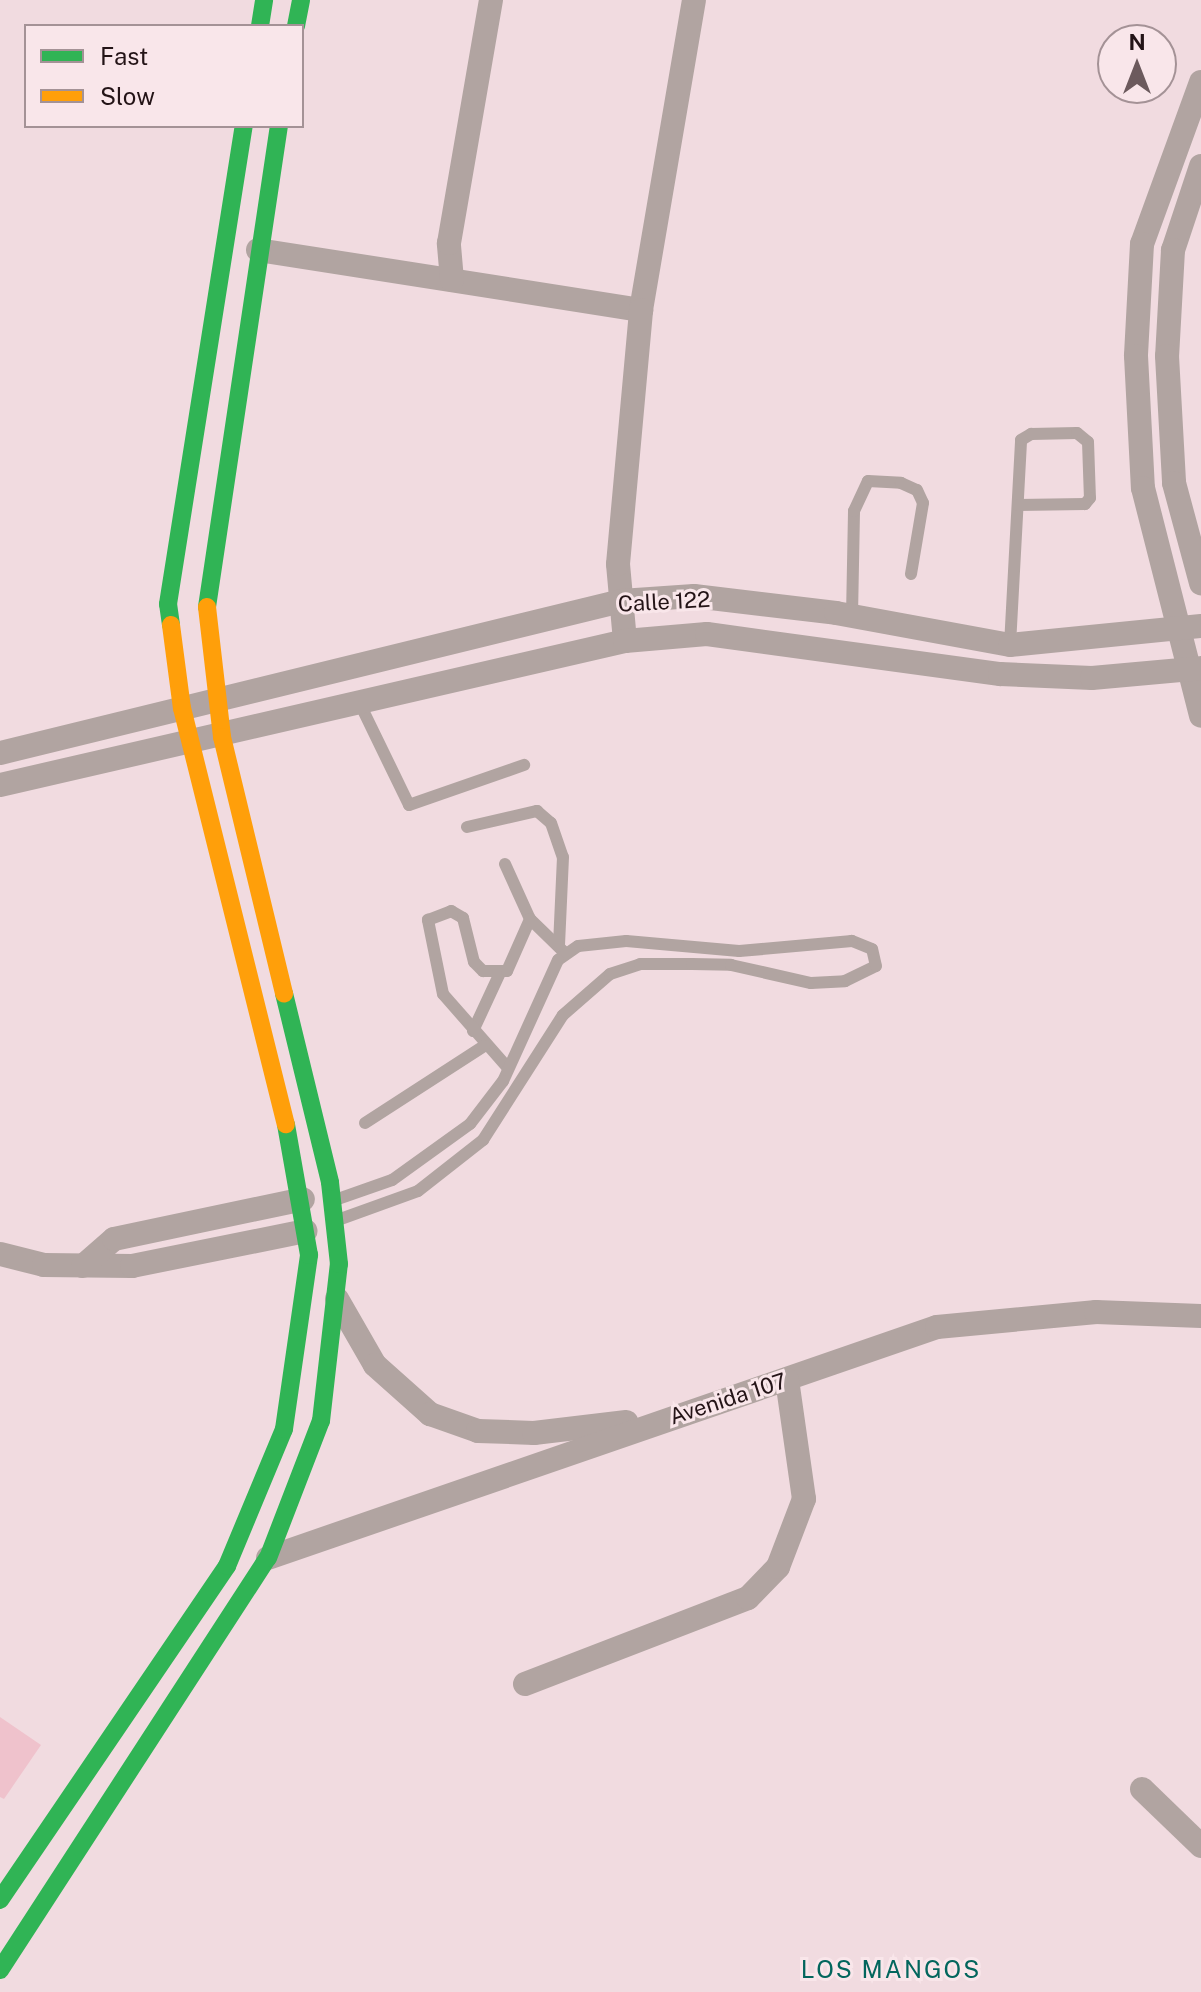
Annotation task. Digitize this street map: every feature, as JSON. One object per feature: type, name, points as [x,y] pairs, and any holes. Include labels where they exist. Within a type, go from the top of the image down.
[{"type":"street","points":[[260,24],[264,0]]},
{"type":"street","points":[[296,24],[301,0]]},
{"type":"street","points":[[452,280],[449,243],[491,0]]},
{"type":"street","points":[[625,641],[621,601],[624,473],[641,310],[694,0]]},
{"type":"street","points":[[1201,82],[1142,244],[1136,356],[1143,488],[1191,628],[1201,716]]},
{"type":"street","points":[[0,1900],[227,1566],[284,1429],[309,1255],[303,1199],[182,708],[168,604],[244,128]]},
{"type":"street","points":[[0,1970],[268,1558],[321,1421],[337,1299],[333,1201],[304,1053],[222,737],[220,699],[207,610],[258,250],[279,128]]},
{"type":"street","points":[[1201,166],[1173,250],[1167,356],[1174,483],[1201,583]]},
{"type":"street","points":[[258,250],[641,310]]},
{"type":"street","points":[[216,306],[250,311]]},
{"type":"street","name":"Calle 122","points":[[0,753],[621,601],[694,596],[852,616],[1010,645],[1191,628]]},
{"type":"street","name":"Calle 122","points":[[0,785],[193,744],[625,641],[748,638],[1031,675],[1092,678],[1196,669]]},
{"type":"street","points":[[83,1266],[114,1239],[303,1199]]},
{"type":"street","points":[[0,1254],[83,1266],[132,1266],[306,1231]]},
{"type":"street","points":[[337,1299],[375,1365],[430,1414],[466,1427],[534,1433],[672,1417]]},
{"type":"street","name":"Avenida 107","points":[[268,1558],[937,1327],[1096,1312],[1201,1316]]},
{"type":"street","points":[[525,1684],[748,1598],[778,1567],[804,1499],[787,1380]]},
{"type":"street","points":[[1142,1789],[1201,1846]]},
{"type":"lane","points":[[1010,645],[1021,440],[1031,434],[1077,433],[1088,442],[1090,498],[1085,504],[1018,505]]},
{"type":"lane","points":[[852,616],[854,511],[868,481],[917,490],[923,503],[911,574]]},
{"type":"lane","points":[[360,704],[409,805],[524,765]]},
{"type":"lane","points":[[333,1201],[392,1180],[432,1156],[470,1124],[508,1068],[538,993],[562,949],[563,857],[551,823],[537,811],[467,827]]},
{"type":"lane","points":[[505,864],[530,919],[562,949]]},
{"type":"lane","points":[[499,975],[474,962],[463,918],[451,911],[428,920],[443,994],[484,1046],[508,1068]]},
{"type":"lane","points":[[473,1031],[499,975],[512,964],[530,919]]},
{"type":"lane","points":[[335,1221],[418,1191],[483,1140],[563,1015],[610,974],[640,964],[692,964],[789,976],[811,983],[845,981],[876,966],[872,949],[852,941],[739,951],[601,941],[562,949]]},
{"type":"lane","points":[[789,976],[793,948]]},
{"type":"lane","points":[[365,1123],[484,1046]]},
{"type":"shaded area","points":[[0,1717],[41,1745],[4,1799],[0,1797]]},
{"type":"traffic: fast","points":[[260,24],[264,0]]},
{"type":"traffic: fast","points":[[296,24],[301,0]]},
{"type":"traffic: fast","points":[[171,625],[168,604],[244,128]]},
{"type":"traffic: fast","points":[[207,607],[279,128]]},
{"type":"traffic: fast","points":[[0,1970],[268,1558],[321,1421],[339,1264],[330,1182],[284,994]]},
{"type":"traffic: fast","points":[[0,1900],[227,1566],[284,1429],[309,1255],[286,1124]]},
{"type":"traffic: slow","points":[[207,607],[222,737],[284,994]]},
{"type":"traffic: slow","points":[[171,625],[182,708],[286,1124]]},
{"type":"district","name":"LOS MANGOS","points":[[891,1970]]}]
